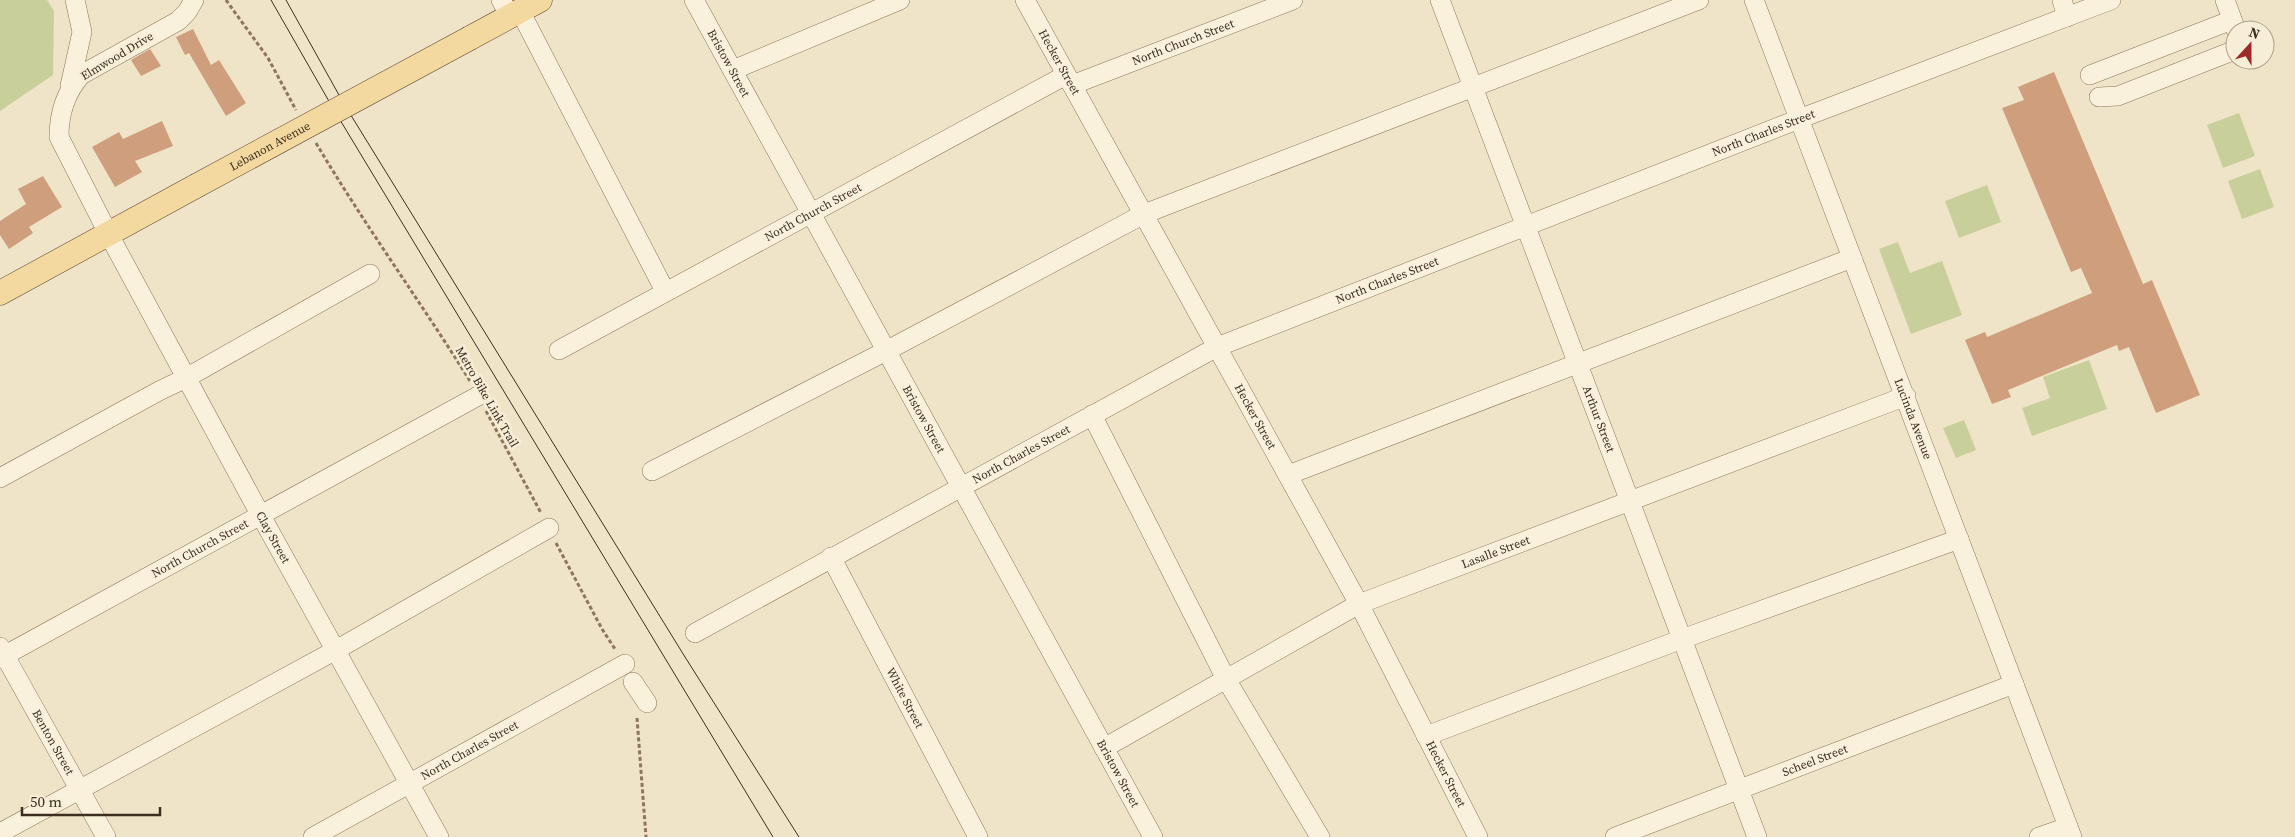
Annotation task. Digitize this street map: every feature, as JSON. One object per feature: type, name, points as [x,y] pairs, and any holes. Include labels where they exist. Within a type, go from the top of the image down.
[{"type":"main road","name":"Lebanon Avenue","points":[[0,294],[470,38],[518,7]]},
{"type":"street","points":[[69,91],[82,32],[75,0]]},
{"type":"street","name":"Elmwood Drive","points":[[109,235],[59,137],[59,121],[69,91],[81,75],[178,20],[188,12],[194,0]]},
{"type":"street","name":"Bristow Street","points":[[694,0],[1152,837]]},
{"type":"street","points":[[732,70],[900,0]]},
{"type":"street","name":"Hecker Street","points":[[1025,0],[1359,604],[1478,837]]},
{"type":"street","name":"North Church Street","points":[[559,350],[810,212],[1069,80],[1293,0]]},
{"type":"street","name":"Arthur Street","points":[[1440,0],[1757,837]]},
{"type":"street","points":[[652,471],[886,351],[1144,214],[1699,0]]},
{"type":"street","name":"Lucinda Avenue","points":[[1754,0],[2070,832]]},
{"type":"street","name":"North Charles Street","points":[[695,633],[1217,347],[1799,119],[2065,8],[2111,0]]},
{"type":"street","points":[[2225,0],[2232,20]]},
{"type":"street","points":[[518,7],[665,291]]},
{"type":"street","points":[[2090,75],[2225,28]]},
{"type":"street","points":[[2099,97],[2118,96],[2225,54]]},
{"type":"street","name":"Clay Street","points":[[109,235],[260,514],[440,837]]},
{"type":"street","points":[[1288,475],[1852,258]]},
{"type":"street","points":[[0,478],[159,390],[186,378],[370,274]]},
{"type":"street","name":"North Church Street","points":[[2,653],[478,396]]},
{"type":"street","name":"Lasalle Street","points":[[1104,748],[1359,604],[1906,396]]},
{"type":"street","points":[[1092,415],[1226,679],[1320,837]]},
{"type":"street","points":[[0,833],[336,650],[549,528]]},
{"type":"street","points":[[1426,736],[1682,639],[1959,539]]},
{"type":"street","name":"White Street","points":[[832,557],[978,837]]},
{"type":"street","name":"Benton Street","points":[[2,653],[106,837]]},
{"type":"street","name":"North Charles Street","points":[[312,837],[625,664]]},
{"type":"street","points":[[633,682],[647,704]]},
{"type":"street","name":"Scheel Street","points":[[1615,837],[2014,684]]},
{"type":"street","points":[[2039,837],[2070,832]]},
{"type":"path","points":[[226,0],[268,58],[296,112]]},
{"type":"path","name":"Metro Bike Link Trail","points":[[312,137],[478,396],[602,629],[625,664]]},
{"type":"path","points":[[633,682],[646,837]]},
{"type":"green space","points":[[0,0],[47,0],[54,11],[53,75],[0,111]]},
{"type":"green space","points":[[2239,113],[2255,156],[2223,168],[2207,125]]},
{"type":"green space","points":[[2260,169],[2274,207],[2242,219],[2228,181]]},
{"type":"green space","points":[[1987,185],[2001,222],[1959,238],[1945,201]]},
{"type":"green space","points":[[1898,242],[1910,273],[1942,261],[1962,315],[1911,334],[1879,249]]},
{"type":"green space","points":[[2089,360],[2107,409],[2032,436],[2022,408],[2050,398],[2043,377]]},
{"type":"green space","points":[[1964,420],[1976,450],[1956,458],[1943,428]]},
{"type":"building","points":[[193,29],[211,65],[219,60],[246,103],[226,116],[189,53],[185,55],[176,37]]},
{"type":"building","points":[[150,49],[161,66],[141,76],[131,60]]},
{"type":"building","points":[[2054,72],[2143,284],[2152,280],[2200,395],[2156,413],[2129,347],[2119,351],[2117,345],[2008,390],[2011,397],[1992,404],[1965,340],[1985,332],[1987,337],[2092,293],[2081,268],[2071,272],[2002,108],[2024,100],[2018,87]]},
{"type":"building","points":[[162,121],[173,146],[135,161],[142,172],[115,187],[92,147],[119,132],[123,139]]},
{"type":"building","points":[[43,176],[62,207],[29,227],[33,233],[9,249],[0,235],[0,221],[26,204],[18,189]]},
{"type":"tram line","points":[[271,0],[334,110],[773,837]]},
{"type":"tram line","points":[[286,0],[344,104],[685,657],[799,837]]}]
